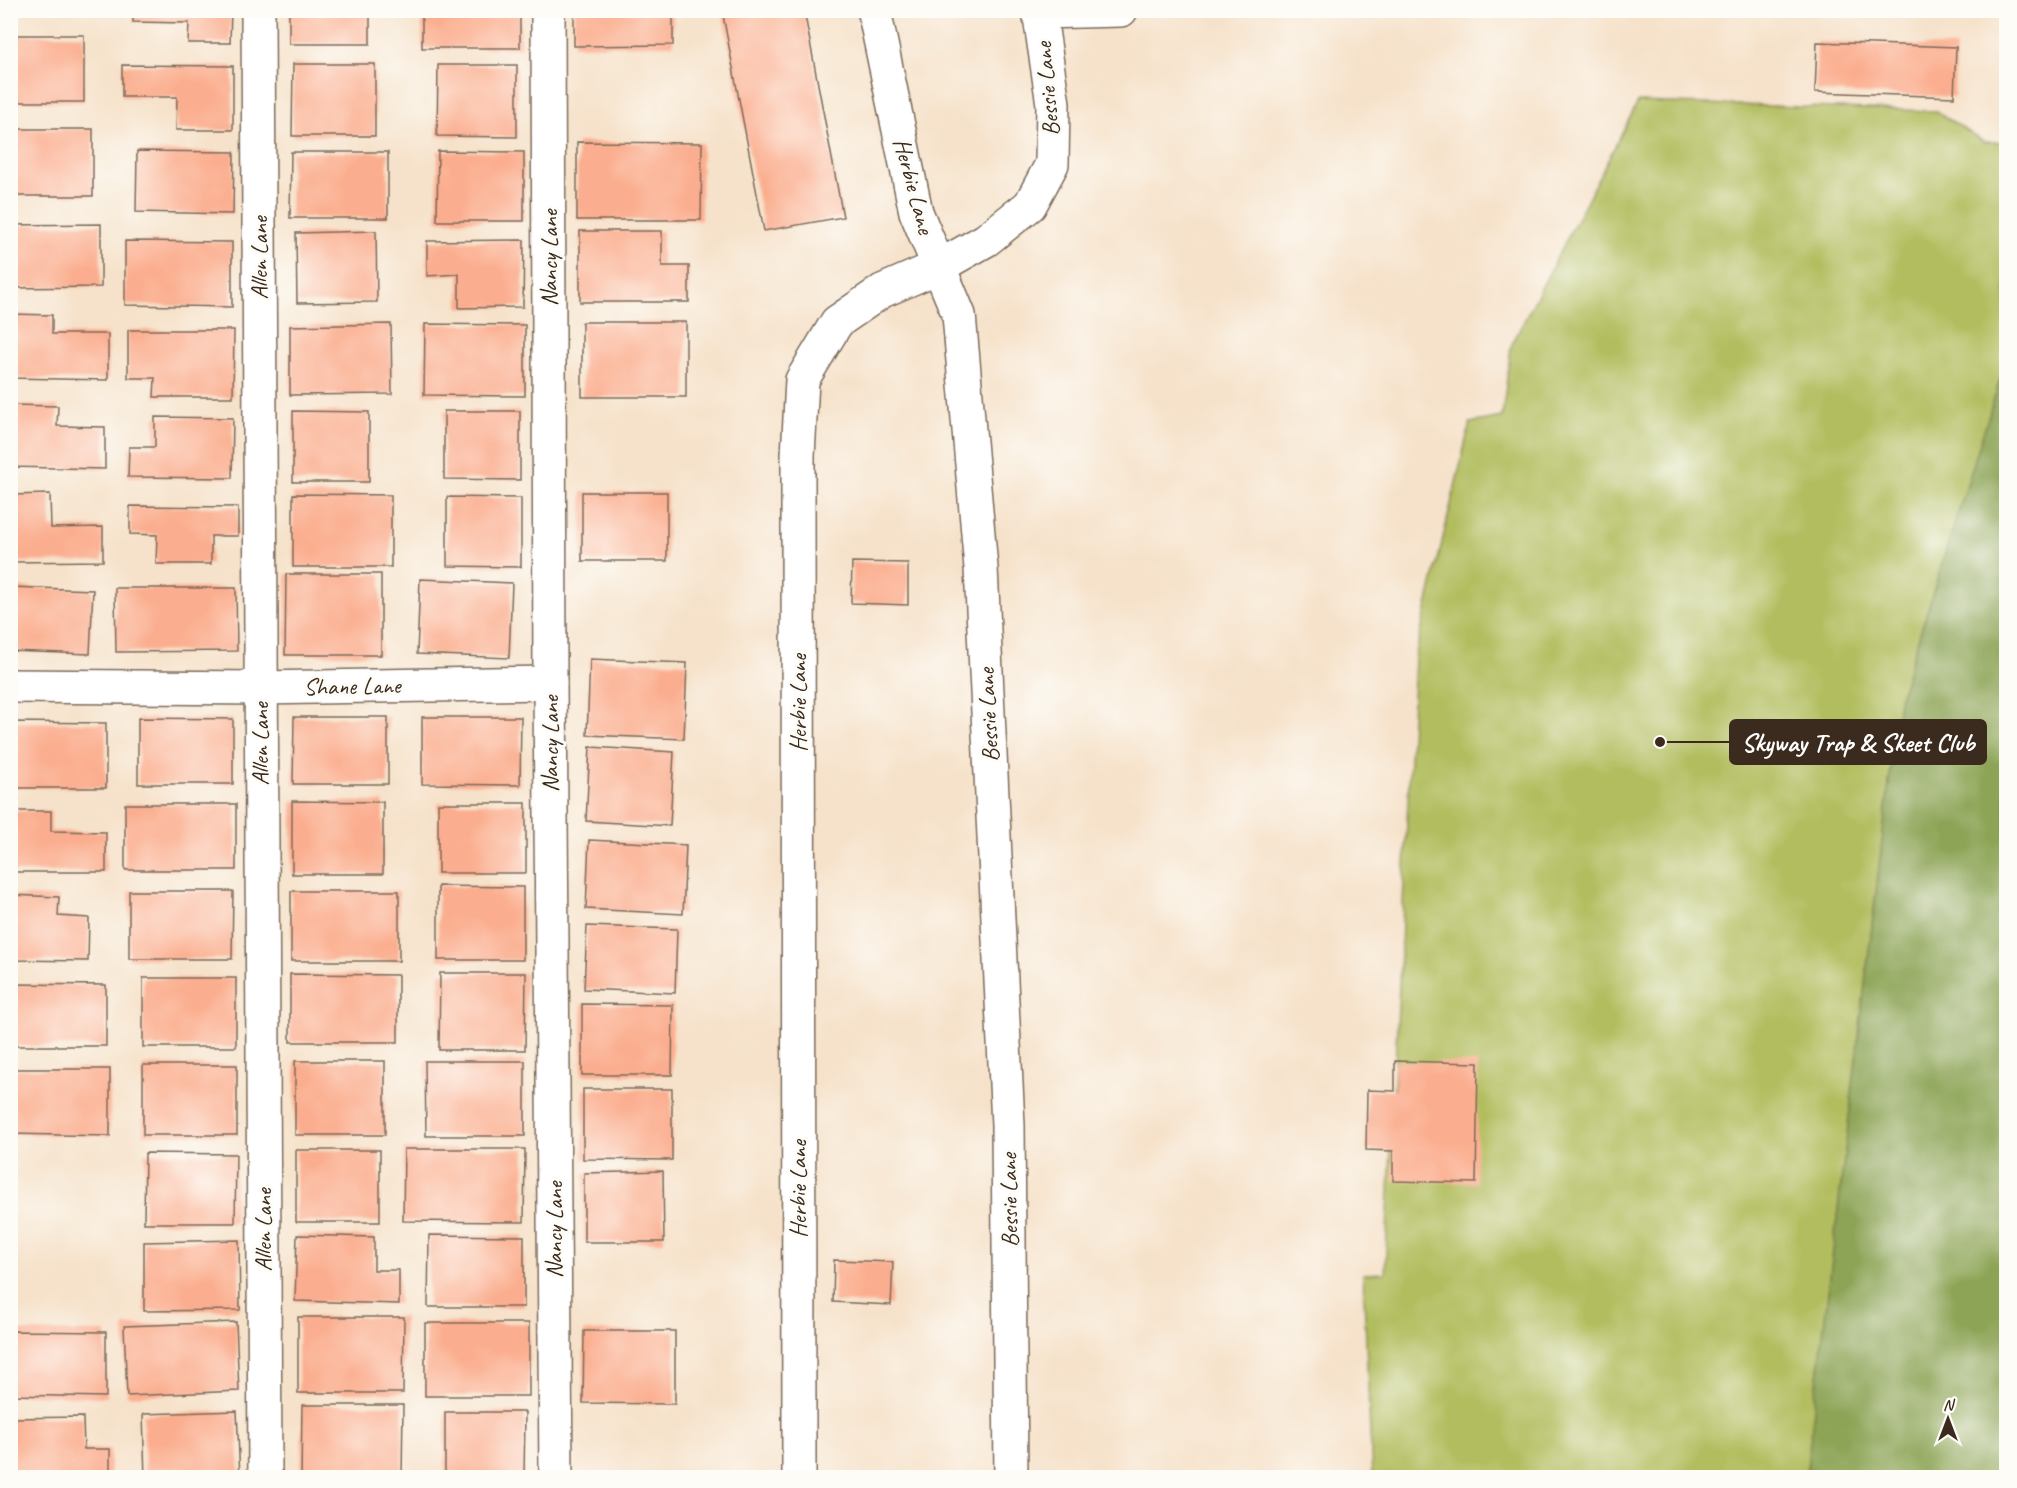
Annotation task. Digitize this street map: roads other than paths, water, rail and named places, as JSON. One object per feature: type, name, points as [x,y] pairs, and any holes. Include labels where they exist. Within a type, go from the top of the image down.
[{"type":"street","name":"Allen Lane","points":[[258,10],[265,1478]]},
{"type":"street","name":"Nancy Lane","points":[[548,10],[556,1478]]},
{"type":"street","name":"Herbie Lane","points":[[799,1478],[798,456],[802,380],[837,322],[882,291],[940,266],[916,212],[874,10]]},
{"type":"street","points":[[1039,11],[1121,10]]},
{"type":"street","name":"Bessie Lane","points":[[1011,1478],[1008,1125],[981,568],[959,315],[940,266],[986,240],[1030,205],[1052,164],[1053,104],[1039,11]]},
{"type":"street","name":"Shane Lane","points":[[10,686],[260,688],[550,683]]},
{"type":"place","name":"Skyway Trap & Skeet Club","points":[[1660,742]]}]
